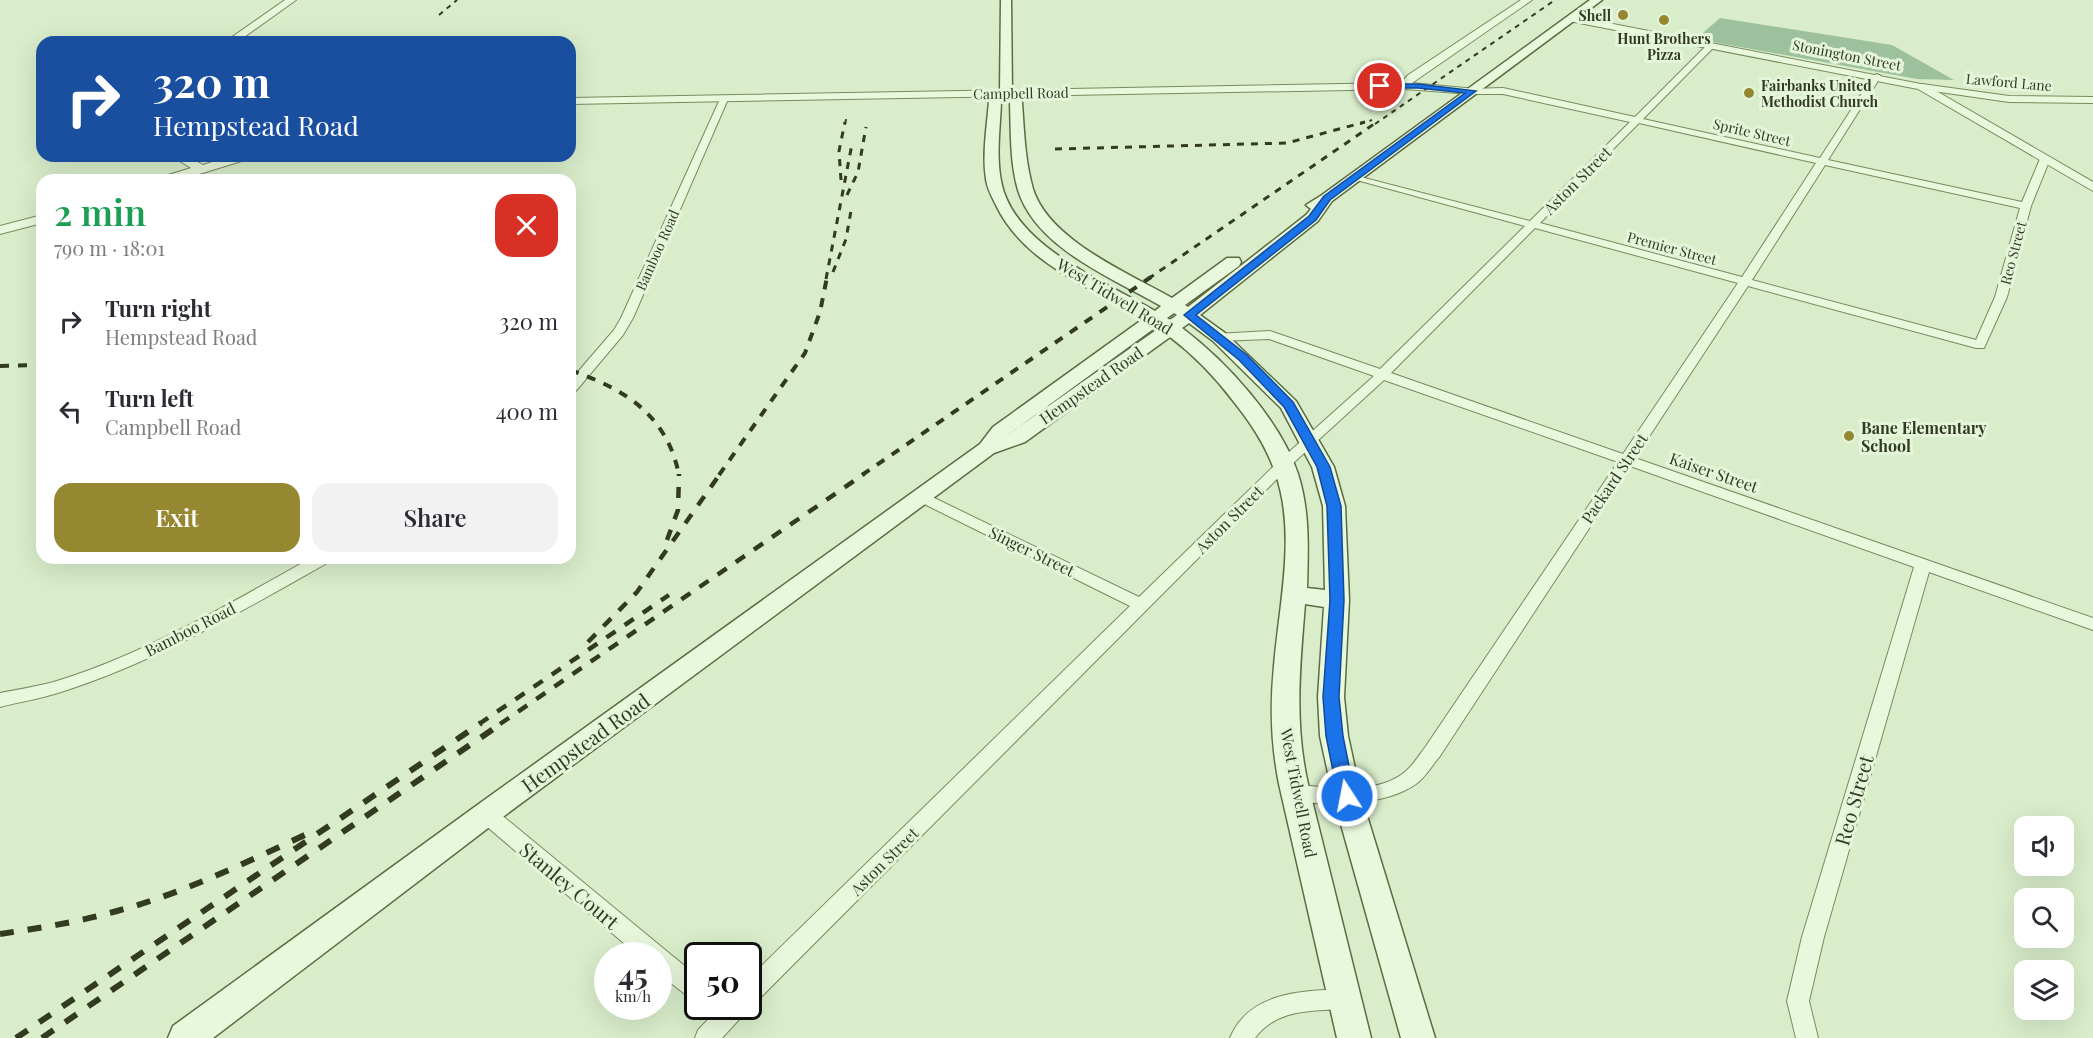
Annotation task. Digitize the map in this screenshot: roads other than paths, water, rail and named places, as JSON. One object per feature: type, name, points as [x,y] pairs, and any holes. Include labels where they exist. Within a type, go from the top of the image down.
[{"type":"main road","points":[[1006,0],[1006,94]]},
{"type":"main road","name":"Hempstead Road","points":[[185,1038],[486,814],[987,449],[1018,438],[1055,401],[1278,237],[1312,218],[1327,198],[1597,0]]},
{"type":"main road","name":"West Tidwell Road","points":[[1354,1038],[1286,743],[1284,686],[1293,594],[1296,514],[1285,463],[1254,412],[1197,351],[1172,317],[1071,247],[1045,225],[1026,191],[1019,154],[1016,102],[1006,94],[995,101],[994,183],[1009,214],[1023,232],[1041,250],[1071,272],[1172,317],[1219,337],[1289,405],[1323,467],[1334,506],[1337,600],[1331,697],[1334,736],[1347,796],[1418,1038]]},
{"type":"main road","points":[[994,154],[1019,154]]},
{"type":"main road","points":[[1293,594],[1337,600]]},
{"type":"street","points":[[239,36],[291,0]]},
{"type":"street","points":[[1404,86],[1412,77],[1527,0]]},
{"type":"street","name":"Stonington Street","points":[[1572,19],[1877,76],[1923,87],[2093,187]]},
{"type":"street","name":"Aston Street","points":[[762,981],[1285,463],[1383,374],[1712,45]]},
{"type":"street","name":"Packard Street","points":[[1297,793],[1347,796],[1379,794],[1409,780],[1433,751],[1744,283],[1877,76]]},
{"type":"street","name":"Campbell Road","points":[[576,101],[1404,86],[1472,91]]},
{"type":"street","name":"Lawford Lane","points":[[1923,87],[2009,99],[2093,100]]},
{"type":"street","name":"Sprite Street","points":[[1472,91],[1503,91],[2026,206]]},
{"type":"street","name":"Bamboo Road","points":[[576,383],[612,341],[627,318],[723,99]]},
{"type":"street","name":"Reo Street","points":[[1980,345],[2001,297],[2026,206],[2045,159]]},
{"type":"street","points":[[189,162],[201,169]]},
{"type":"street","points":[[186,174],[224,162]]},
{"type":"street","name":"Premier Street","points":[[1356,177],[1980,345]]},
{"type":"street","points":[[0,230],[36,221]]},
{"type":"street","name":"Kaiser Street","points":[[1219,337],[1270,335],[2093,624]]},
{"type":"street","name":"Singer Street","points":[[921,497],[1143,606]]},
{"type":"street","name":"Bamboo Road","points":[[0,700],[51,689],[106,670],[195,628],[311,564]]},
{"type":"street","name":"Reo Street","points":[[1807,1038],[1798,1001],[1813,936],[1923,564]]},
{"type":"street","name":"Stanley Court","points":[[486,814],[637,942]]},
{"type":"street","points":[[672,971],[684,980]]},
{"type":"street","points":[[1241,1038],[1264,1011],[1286,1003],[1344,999]]},
{"type":"street","points":[[706,1038],[719,1020]]},
{"type":"railway","points":[[439,15],[457,0]]},
{"type":"railway","points":[[1375,124],[1555,0]]},
{"type":"railway","points":[[845,124],[847,115]]},
{"type":"railway","points":[[1360,124],[1372,120]]},
{"type":"railway","points":[[841,180],[839,151],[845,122]]},
{"type":"railway","points":[[1055,149],[1287,143],[1365,122]]},
{"type":"railway","points":[[1148,279],[1377,122]]},
{"type":"railway","points":[[847,195],[858,172],[866,127]]},
{"type":"railway","points":[[826,279],[852,144]]},
{"type":"railway","points":[[833,272],[846,239],[852,205]]},
{"type":"railway","points":[[719,475],[805,353],[820,312],[827,277]]},
{"type":"railway","points":[[862,475],[1151,277]]},
{"type":"railway","points":[[0,366],[36,365]]},
{"type":"railway","points":[[576,372],[609,386],[641,407],[665,436],[679,475]]},
{"type":"railway","points":[[588,642],[637,592],[720,474]]},
{"type":"railway","points":[[500,724],[864,474]]},
{"type":"railway","points":[[667,540],[678,510],[679,475]]},
{"type":"railway","points":[[479,724],[669,595]]},
{"type":"railway","points":[[16,1038],[481,723]]},
{"type":"railway","points":[[42,1038],[502,723]]},
{"type":"railway","points":[[0,934],[74,922],[142,904],[215,876],[309,833]]},
{"type":"place","name":"Shell","points":[[1623,15]]},
{"type":"place","name":"Hunt Brothers Pizza","points":[[1664,20]]},
{"type":"place","name":"Fairbanks United Methodist Church","points":[[1749,93]]},
{"type":"place","name":"Bane Elementary School","points":[[1849,436]]}]
